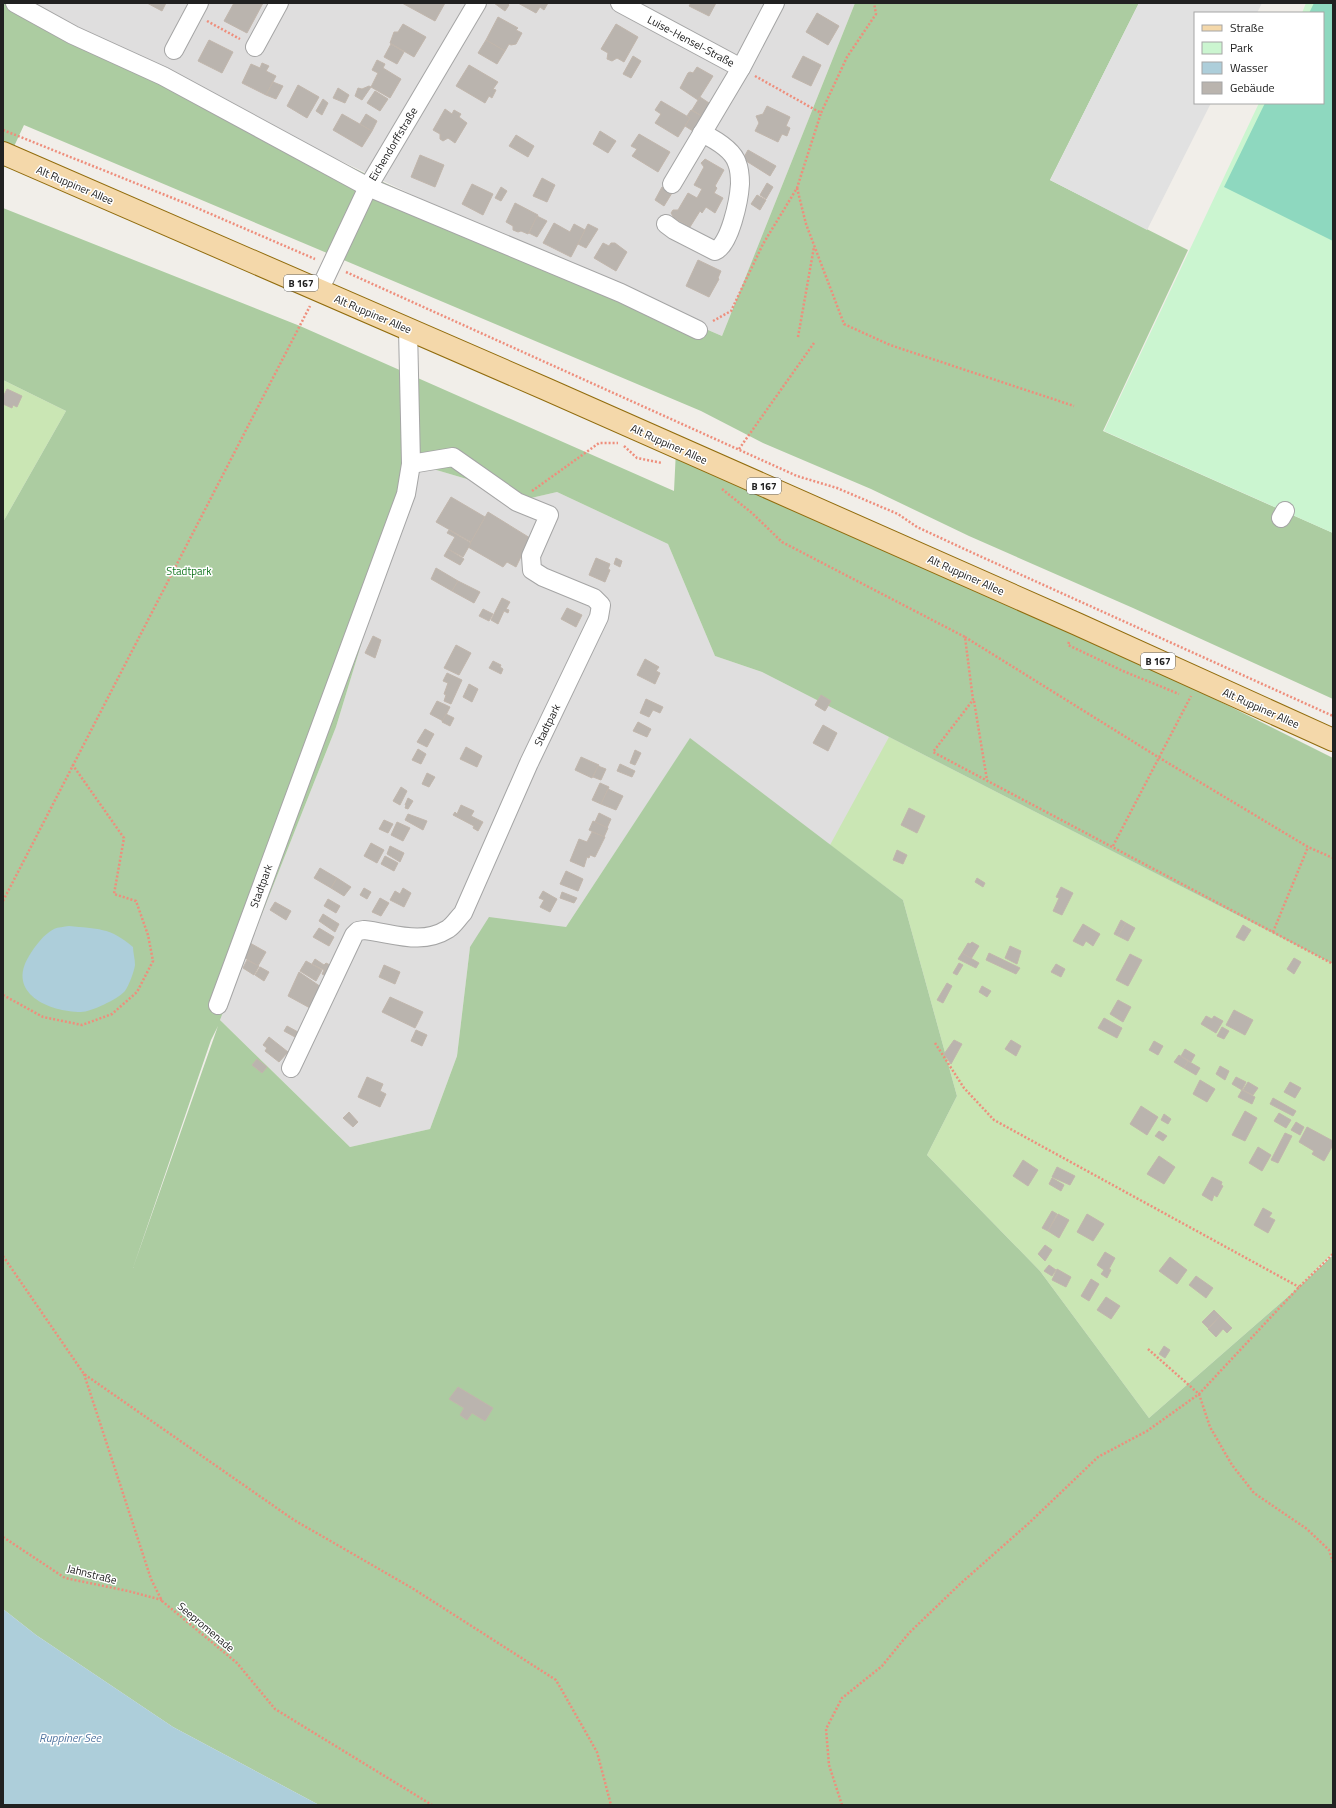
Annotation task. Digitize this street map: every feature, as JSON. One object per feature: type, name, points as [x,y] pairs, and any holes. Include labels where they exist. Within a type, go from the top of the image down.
[{"type":"main road","name":"Alt Ruppiner Allee","points":[[3,154],[546,389],[1333,740]]},
{"type":"street","points":[[15,3],[73,35],[164,76],[368,187],[621,293],[698,330]]},
{"type":"street","points":[[258,42],[279,3]]},
{"type":"street","name":"Eichendorffstraße","points":[[319,291],[368,187],[477,3]]},
{"type":"street","name":"Luise-Hensel-Straße","points":[[672,184],[741,68],[775,3]]},
{"type":"street","name":"Luise-Hensel-Straße","points":[[623,4],[741,68]]},
{"type":"street","points":[[174,50],[196,8]]},
{"type":"street","points":[[666,224],[674,230],[715,251],[725,242],[733,218],[740,183],[737,162],[731,154],[702,133]]},
{"type":"street","name":"Stadtpark","points":[[218,1005],[406,494],[411,464],[408,329]]},
{"type":"street","points":[[411,464],[453,457],[517,502]]},
{"type":"street","name":"Stadtpark","points":[[291,1068],[354,935],[358,931],[364,930],[417,939],[449,928],[463,913],[529,763],[599,617],[601,605],[594,598],[543,577],[532,570],[531,556],[549,515],[517,502]]},
{"type":"path","points":[[698,330],[731,310],[763,244],[797,188],[821,113],[847,57],[876,14],[874,3]]},
{"type":"path","points":[[196,8],[248,43],[258,42]]},
{"type":"path","points":[[741,68],[821,113]]},
{"type":"path","points":[[3,130],[190,205],[331,265],[797,476],[837,488],[898,514],[917,527],[1333,716]]},
{"type":"path","points":[[797,188],[806,224],[844,324],[890,345],[1074,406]]},
{"type":"path","points":[[798,337],[815,246]]},
{"type":"path","points":[[3,901],[72,764],[319,291]]},
{"type":"path","points":[[739,450],[814,343]]},
{"type":"path","points":[[517,502],[599,443],[621,443],[637,458],[664,463]]},
{"type":"path","points":[[718,486],[752,513],[782,542],[965,637],[1158,757],[1308,847],[1333,858]]},
{"type":"path","points":[[965,637],[973,700],[987,780]]},
{"type":"path","points":[[1112,846],[1200,680]]},
{"type":"path","points":[[973,700],[933,752],[1333,964]]},
{"type":"path","points":[[3,995],[43,1017],[82,1025],[112,1014],[137,992],[153,961],[148,935],[136,901],[114,894],[124,838],[72,764]]},
{"type":"path","points":[[1273,932],[1308,847]]},
{"type":"path","points":[[935,1043],[964,1088],[994,1120],[1299,1287]]},
{"type":"path","points":[[842,1805],[829,1765],[826,1729],[842,1698],[882,1666],[910,1633],[954,1589],[1029,1523],[1098,1457],[1147,1431],[1199,1394],[1299,1287],[1333,1254]]},
{"type":"path","points":[[3,1256],[84,1374],[294,1520],[412,1588],[556,1680],[597,1752],[611,1805]]},
{"type":"path","points":[[1148,1349],[1199,1394],[1210,1427],[1232,1465],[1254,1493],[1307,1528],[1329,1550],[1333,1562]]},
{"type":"path","name":"Seepromenade","points":[[84,1374],[151,1579],[162,1601],[237,1663],[275,1709],[432,1805]]},
{"type":"path","name":"Jahnstraße","points":[[3,1537],[65,1578],[128,1591],[162,1601]]},
{"type":"shaded area","points":[[7,3],[855,3],[722,336],[544,257]]},
{"type":"shaded area","points":[[1139,3],[1262,3],[1258,12],[1194,12],[1194,104],[1210,104],[1147,230],[1050,180]]},
{"type":"shaded area","points":[[416,464],[531,498],[557,492],[668,544],[715,656],[762,672],[1333,964],[1333,1253],[1299,1287],[903,900],[690,739],[566,927],[470,947],[457,1056],[430,1129],[350,1147],[220,1020],[336,727]]},
{"type":"green space","points":[[3,3],[7,3],[96,45],[452,215],[632,297],[722,336],[855,3],[1139,3],[1050,180],[1188,250],[1103,431],[1333,533],[1333,699],[1133,608],[969,536],[871,489],[763,443],[701,411],[24,125],[3,170]]},
{"type":"green space","points":[[1306,3],[1333,3],[1333,533],[1104,431],[1259,104],[1324,104],[1324,12],[1302,12]]},
{"type":"green space","points":[[1314,3],[1333,3],[1333,241],[1224,187],[1265,104],[1324,104],[1324,12],[1310,12]]},
{"type":"green space","points":[[3,208],[300,326],[674,491],[676,450],[1185,684],[1333,758],[1333,964],[762,672],[715,656],[668,544],[557,492],[531,498],[416,464],[336,727],[220,1020],[350,1147],[430,1129],[457,1056],[470,947],[489,917],[566,927],[690,738],[903,900],[957,1096],[927,1155],[1040,1271],[1149,1418],[1299,1287],[1333,1255],[1333,1805],[319,1805],[173,1727],[36,1635],[3,1609],[3,522],[66,411],[3,380]],"holes":[[[218,1026],[133,1268],[211,1040]]]},
{"type":"green space","points":[[3,380],[66,411],[3,522]]},
{"type":"green space","points":[[889,737],[1333,964],[1333,1253],[1299,1287],[1149,1418],[1040,1271],[927,1155],[957,1096],[903,900],[830,845]]},
{"type":"water","points":[[69,926],[110,932],[125,940],[133,947],[135,965],[134,971],[125,991],[111,1001],[81,1012],[69,1011],[44,1004],[34,998],[27,990],[23,980],[23,969],[34,948],[54,929]]},
{"type":"water","name":"Ruppiner See","points":[[3,1609],[36,1635],[173,1727],[319,1805],[3,1805]]},
{"type":"building","points":[[147,3],[166,3],[162,11]]},
{"type":"building","points":[[234,3],[263,3],[247,33],[224,21]]},
{"type":"building","points":[[402,3],[445,3],[435,21]]},
{"type":"building","points":[[494,3],[507,3],[509,5],[505,11]]},
{"type":"building","points":[[518,3],[548,3],[544,10],[540,7],[536,13]]},
{"type":"building","points":[[691,3],[716,3],[709,16],[689,6]]},
{"type":"building","points":[[817,13],[839,26],[828,45],[806,32]]},
{"type":"building","points":[[498,17],[518,28],[516,30],[522,33],[516,44],[509,44],[505,51],[486,40]]},
{"type":"building","points":[[403,24],[426,37],[414,57],[390,43],[394,32],[398,32]]},
{"type":"building","points":[[616,24],[638,37],[624,62],[617,58],[612,61],[607,59],[608,53],[601,49]]},
{"type":"building","points":[[209,40],[233,52],[222,73],[198,61]]},
{"type":"building","points":[[486,40],[505,51],[497,64],[478,53]]},
{"type":"building","points":[[391,44],[404,52],[397,64],[384,57]]},
{"type":"building","points":[[633,56],[641,61],[631,78],[623,74]]},
{"type":"building","points":[[803,56],[821,65],[811,86],[792,77]]},
{"type":"building","points":[[377,60],[385,64],[383,68],[401,79],[390,98],[371,87],[378,73],[372,70]]},
{"type":"building","points":[[262,63],[269,66],[266,71],[276,76],[266,95],[242,83],[251,64],[260,68]]},
{"type":"building","points":[[469,65],[498,82],[493,89],[496,90],[492,98],[489,96],[485,103],[456,86]]},
{"type":"building","points":[[697,67],[713,76],[698,100],[680,88],[688,73],[693,73]]},
{"type":"building","points":[[273,82],[283,86],[276,99],[266,95]]},
{"type":"building","points":[[298,85],[319,97],[307,118],[287,106]]},
{"type":"building","points":[[369,86],[371,87],[362,100],[355,96],[358,88],[362,89]]},
{"type":"building","points":[[338,88],[349,95],[345,103],[333,98]]},
{"type":"building","points":[[375,91],[388,99],[380,111],[367,103]]},
{"type":"building","points":[[700,97],[712,105],[705,118],[692,110]]},
{"type":"building","points":[[323,99],[328,103],[322,115],[316,111]]},
{"type":"building","points":[[661,101],[690,118],[678,137],[655,123],[661,114],[655,110]]},
{"type":"building","points":[[767,106],[790,117],[786,126],[790,128],[787,136],[782,134],[778,142],[755,131],[759,123],[756,116],[763,114]]},
{"type":"building","points":[[445,109],[452,114],[454,110],[461,114],[459,117],[467,123],[455,143],[448,138],[443,141],[440,139],[440,134],[433,130]]},
{"type":"building","points":[[691,110],[705,118],[696,133],[685,126],[690,118],[687,116]]},
{"type":"building","points":[[342,114],[372,131],[362,147],[333,130]]},
{"type":"building","points":[[366,114],[377,121],[372,131],[360,124]]},
{"type":"building","points":[[600,131],[616,141],[608,153],[593,144]]},
{"type":"building","points":[[639,134],[670,152],[658,172],[632,156],[637,149],[631,146]]},
{"type":"building","points":[[516,135],[534,146],[528,157],[509,146]]},
{"type":"building","points":[[748,150],[776,166],[770,176],[743,159]]},
{"type":"building","points":[[420,155],[444,165],[435,187],[411,177]]},
{"type":"building","points":[[705,159],[724,170],[715,186],[717,188],[714,193],[723,198],[715,213],[706,207],[702,213],[700,211],[690,227],[674,218],[671,213],[673,210],[678,210],[688,193],[697,198],[702,189],[694,185],[704,167],[701,163]]},
{"type":"building","points":[[542,178],[555,185],[547,202],[533,196]]},
{"type":"building","points":[[767,183],[773,187],[766,199],[760,195]]},
{"type":"building","points":[[472,184],[493,194],[483,215],[462,204]]},
{"type":"building","points":[[501,187],[507,191],[501,201],[495,198]]},
{"type":"building","points":[[662,187],[672,193],[664,206],[655,200]]},
{"type":"building","points":[[757,195],[766,200],[760,210],[751,204]]},
{"type":"building","points":[[515,203],[538,215],[528,234],[513,230],[513,226],[506,222]]},
{"type":"building","points":[[537,216],[547,221],[537,237],[529,233]]},
{"type":"building","points":[[554,223],[570,232],[574,224],[585,230],[571,257],[543,243]]},
{"type":"building","points":[[588,224],[598,229],[586,248],[578,244]]},
{"type":"building","points":[[603,243],[609,246],[611,243],[615,243],[627,252],[616,271],[594,258]]},
{"type":"building","points":[[698,260],[721,271],[718,278],[719,279],[709,297],[686,286]]},
{"type":"building","points":[[7,389],[22,396],[17,407],[13,405],[12,408],[3,404],[3,397]]},
{"type":"building","points":[[451,497],[485,517],[471,542],[436,522]]},
{"type":"building","points":[[488,512],[530,538],[516,567],[507,562],[503,567],[468,547]]},
{"type":"building","points":[[449,530],[471,543],[463,557],[448,549],[455,537],[447,533]]},
{"type":"building","points":[[448,549],[464,559],[460,565],[444,556]]},
{"type":"building","points":[[596,558],[610,564],[608,569],[610,570],[605,582],[589,575]]},
{"type":"building","points":[[616,558],[622,561],[620,567],[614,564]]},
{"type":"building","points":[[436,568],[458,581],[452,591],[431,579]]},
{"type":"building","points":[[458,581],[480,592],[474,603],[452,591]]},
{"type":"building","points":[[502,598],[510,602],[506,609],[509,610],[508,613],[504,611],[498,624],[491,620]]},
{"type":"building","points":[[567,608],[582,615],[576,627],[561,619]]},
{"type":"building","points":[[483,609],[493,614],[489,621],[479,616]]},
{"type":"building","points":[[373,636],[381,640],[375,658],[365,653]]},
{"type":"building","points":[[456,645],[471,653],[459,675],[444,668]]},
{"type":"building","points":[[645,659],[659,667],[656,671],[660,673],[655,684],[637,675]]},
{"type":"building","points":[[493,661],[501,665],[500,667],[503,669],[501,674],[489,668]]},
{"type":"building","points":[[447,673],[462,680],[451,704],[444,701],[446,695],[444,694],[448,683],[443,681]]},
{"type":"building","points":[[469,684],[478,689],[472,702],[463,697]]},
{"type":"building","points":[[821,695],[831,701],[825,711],[815,705]]},
{"type":"building","points":[[646,699],[663,707],[660,713],[653,710],[649,717],[640,713]]},
{"type":"building","points":[[437,701],[450,707],[443,721],[430,714]]},
{"type":"building","points":[[446,714],[454,718],[450,726],[442,722]]},
{"type":"building","points":[[638,722],[651,729],[647,737],[633,731]]},
{"type":"building","points":[[823,725],[837,733],[828,751],[813,743]]},
{"type":"building","points":[[425,729],[434,734],[427,747],[417,742]]},
{"type":"building","points":[[466,747],[482,756],[477,767],[460,759]]},
{"type":"building","points":[[418,749],[426,754],[421,764],[412,760]]},
{"type":"building","points":[[635,750],[641,753],[635,765],[630,763]]},
{"type":"building","points":[[581,757],[599,765],[592,778],[575,770]]},
{"type":"building","points":[[620,764],[635,771],[632,777],[617,771]]},
{"type":"building","points":[[598,766],[606,769],[601,780],[593,777]]},
{"type":"building","points":[[427,773],[435,777],[429,787],[422,784]]},
{"type":"building","points":[[600,783],[609,787],[601,804],[592,800]]},
{"type":"building","points":[[401,787],[407,791],[400,805],[393,801]]},
{"type":"building","points":[[608,789],[623,796],[616,810],[601,804]]},
{"type":"building","points":[[408,798],[413,801],[408,809],[405,808],[405,805]]},
{"type":"building","points":[[461,805],[474,811],[471,816],[483,822],[478,831],[473,828],[474,826],[453,815],[455,812],[457,814]]},
{"type":"building","points":[[909,808],[925,816],[917,833],[901,825]]},
{"type":"building","points":[[599,813],[611,819],[607,828],[595,822]]},
{"type":"building","points":[[408,814],[427,821],[423,830],[405,820]]},
{"type":"building","points":[[384,820],[393,824],[388,833],[379,829]]},
{"type":"building","points":[[593,821],[608,828],[604,837],[589,830]]},
{"type":"building","points":[[397,822],[410,828],[403,841],[391,835]]},
{"type":"building","points":[[592,832],[605,837],[595,857],[590,855],[589,858],[587,857],[584,867],[570,861],[579,839],[587,842]]},
{"type":"building","points":[[371,843],[384,850],[377,863],[364,856]]},
{"type":"building","points":[[390,846],[404,853],[400,862],[387,854]]},
{"type":"building","points":[[897,850],[907,855],[903,864],[893,860]]},
{"type":"building","points":[[385,856],[398,863],[394,871],[381,864]]},
{"type":"building","points":[[320,868],[337,878],[331,888],[314,878]]},
{"type":"building","points":[[566,871],[583,879],[578,891],[560,884]]},
{"type":"building","points":[[337,878],[351,887],[344,896],[331,888]]},
{"type":"building","points":[[977,878],[985,883],[983,887],[975,882]]},
{"type":"building","points":[[1061,887],[1073,893],[1062,915],[1053,911],[1059,898],[1056,897]]},
{"type":"building","points":[[364,888],[371,892],[367,899],[360,895]]},
{"type":"building","points":[[403,888],[411,893],[404,907],[390,900],[395,891],[400,894]]},
{"type":"building","points":[[543,891],[557,899],[550,912],[540,907],[544,900],[539,898]]},
{"type":"building","points":[[562,892],[577,898],[574,903],[560,898]]},
{"type":"building","points":[[380,898],[389,903],[381,916],[372,912]]},
{"type":"building","points":[[328,899],[340,906],[336,913],[324,906]]},
{"type":"building","points":[[275,902],[291,911],[286,920],[270,910]]},
{"type":"building","points":[[323,914],[339,924],[335,932],[319,921]]},
{"type":"building","points":[[1121,920],[1126,923],[1118,936],[1114,934]]},
{"type":"building","points":[[1126,923],[1135,928],[1128,941],[1118,936]]},
{"type":"building","points":[[1083,924],[1100,934],[1093,946],[1086,941],[1083,946],[1073,941]]},
{"type":"building","points":[[1243,925],[1251,930],[1244,941],[1236,937]]},
{"type":"building","points":[[319,928],[334,937],[329,946],[313,937]]},
{"type":"building","points":[[972,942],[979,946],[971,959],[962,953],[968,943],[970,944]]},
{"type":"building","points":[[250,943],[266,952],[258,966],[245,958]]},
{"type":"building","points":[[1010,946],[1021,951],[1017,964],[1005,958]]},
{"type":"building","points":[[962,953],[979,963],[976,968],[958,959]]},
{"type":"building","points":[[989,953],[1020,968],[1016,974],[986,960]]},
{"type":"building","points":[[1130,954],[1142,960],[1128,986],[1116,980]]},
{"type":"building","points":[[1294,958],[1301,962],[1294,974],[1287,969]]},
{"type":"building","points":[[315,959],[324,965],[326,963],[330,965],[328,977],[322,974],[324,970],[312,964]]},
{"type":"building","points":[[247,960],[259,966],[254,975],[243,968]]},
{"type":"building","points":[[306,961],[322,970],[316,981],[300,971]]},
{"type":"building","points":[[959,963],[963,965],[957,975],[953,973]]},
{"type":"building","points":[[1056,964],[1065,969],[1061,977],[1051,972]]},
{"type":"building","points":[[384,965],[400,972],[395,984],[379,977]]},
{"type":"building","points":[[260,967],[269,972],[264,981],[255,975]]},
{"type":"building","points":[[299,972],[321,987],[310,1008],[288,996]]},
{"type":"building","points":[[947,983],[952,986],[943,1003],[937,1000]]},
{"type":"building","points":[[982,986],[991,991],[987,997],[979,992]]},
{"type":"building","points":[[390,997],[423,1012],[415,1028],[382,1012]]},
{"type":"building","points":[[1118,1000],[1131,1007],[1123,1022],[1110,1014]]},
{"type":"building","points":[[1234,1010],[1253,1020],[1245,1035],[1226,1025]]},
{"type":"building","points":[[1206,1016],[1212,1019],[1214,1016],[1223,1021],[1216,1033],[1201,1024]]},
{"type":"building","points":[[1104,1018],[1122,1028],[1117,1038],[1098,1028]]},
{"type":"building","points":[[287,1026],[298,1032],[295,1037],[284,1031]]},
{"type":"building","points":[[1222,1027],[1229,1031],[1224,1039],[1217,1036]]},
{"type":"building","points":[[416,1030],[427,1035],[422,1046],[411,1041]]},
{"type":"building","points":[[269,1037],[288,1052],[279,1062],[265,1051],[267,1048],[263,1045]]},
{"type":"building","points":[[954,1040],[962,1044],[951,1064],[944,1054]]},
{"type":"building","points":[[1011,1040],[1021,1046],[1016,1056],[1005,1049]]},
{"type":"building","points":[[1154,1041],[1163,1046],[1158,1055],[1149,1050]]},
{"type":"building","points":[[1185,1049],[1195,1055],[1191,1062],[1181,1056]]},
{"type":"building","points":[[1179,1055],[1188,1061],[1184,1068],[1174,1062]]},
{"type":"building","points":[[257,1059],[267,1067],[262,1073],[252,1065]]},
{"type":"building","points":[[1188,1061],[1200,1068],[1196,1075],[1184,1068]]},
{"type":"building","points":[[1220,1066],[1229,1071],[1225,1080],[1216,1074]]},
{"type":"building","points":[[367,1077],[383,1084],[380,1091],[386,1094],[380,1107],[358,1097]]},
{"type":"building","points":[[1236,1077],[1246,1082],[1242,1090],[1232,1084]]},
{"type":"building","points":[[1200,1080],[1215,1089],[1207,1102],[1193,1094]]},
{"type":"building","points":[[1248,1082],[1258,1088],[1253,1095],[1243,1090]]},
{"type":"building","points":[[1290,1082],[1301,1088],[1295,1098],[1284,1092]]},
{"type":"building","points":[[1242,1090],[1255,1097],[1252,1104],[1238,1097]]},
{"type":"building","points":[[1273,1098],[1296,1111],[1293,1116],[1270,1104]]},
{"type":"building","points":[[1141,1106],[1158,1117],[1147,1135],[1130,1124]]},
{"type":"building","points":[[1245,1111],[1257,1118],[1245,1141],[1232,1135]]},
{"type":"building","points":[[349,1112],[358,1122],[353,1127],[343,1118]]},
{"type":"building","points":[[1279,1113],[1291,1120],[1286,1128],[1274,1121]]},
{"type":"building","points":[[1164,1114],[1171,1119],[1168,1124],[1161,1120]]},
{"type":"building","points":[[1296,1122],[1304,1127],[1300,1135],[1291,1130]]},
{"type":"building","points":[[1307,1127],[1333,1141],[1333,1145],[1324,1161],[1312,1154],[1314,1151],[1299,1142]]},
{"type":"building","points":[[1159,1131],[1167,1136],[1163,1141],[1155,1136]]},
{"type":"building","points":[[1285,1133],[1292,1136],[1278,1163],[1271,1160]]},
{"type":"building","points":[[1258,1147],[1271,1155],[1262,1171],[1249,1163]]},
{"type":"building","points":[[1159,1156],[1175,1167],[1164,1184],[1147,1174]]},
{"type":"building","points":[[1023,1160],[1038,1170],[1028,1186],[1013,1176]]},
{"type":"building","points":[[1057,1167],[1075,1176],[1070,1185],[1052,1177]]},
{"type":"building","points":[[1212,1177],[1222,1182],[1221,1185],[1223,1186],[1217,1197],[1214,1195],[1212,1201],[1202,1195]]},
{"type":"building","points":[[1052,1178],[1064,1185],[1061,1191],[1049,1184]]},
{"type":"building","points":[[1263,1208],[1272,1213],[1269,1217],[1275,1220],[1268,1233],[1254,1225]]},
{"type":"building","points":[[1052,1211],[1057,1214],[1048,1231],[1042,1228]]},
{"type":"building","points":[[1058,1214],[1069,1220],[1059,1238],[1048,1231]]},
{"type":"building","points":[[1087,1214],[1104,1224],[1093,1241],[1077,1232]]},
{"type":"building","points":[[1045,1245],[1052,1250],[1045,1261],[1038,1254]]},
{"type":"building","points":[[1105,1252],[1115,1258],[1109,1269],[1111,1270],[1107,1278],[1101,1274],[1104,1270],[1097,1265]]},
{"type":"building","points":[[1170,1257],[1187,1270],[1177,1284],[1159,1271]]},
{"type":"building","points":[[1049,1265],[1056,1270],[1052,1276],[1044,1271]]},
{"type":"building","points":[[1057,1269],[1071,1277],[1066,1287],[1052,1280]]},
{"type":"building","points":[[1196,1276],[1213,1288],[1206,1298],[1189,1285]]},
{"type":"building","points":[[1091,1279],[1099,1284],[1089,1301],[1081,1296]]},
{"type":"building","points":[[1106,1297],[1120,1306],[1111,1319],[1097,1310]]},
{"type":"building","points":[[1214,1310],[1220,1316],[1208,1328],[1202,1322]]},
{"type":"building","points":[[1220,1316],[1232,1328],[1227,1333],[1223,1329],[1216,1337],[1208,1329]]},
{"type":"building","points":[[1164,1346],[1170,1350],[1165,1358],[1159,1354]]},
{"type":"building","points":[[458,1387],[493,1408],[485,1421],[472,1413],[467,1420],[460,1415],[464,1408],[449,1399]]}]
